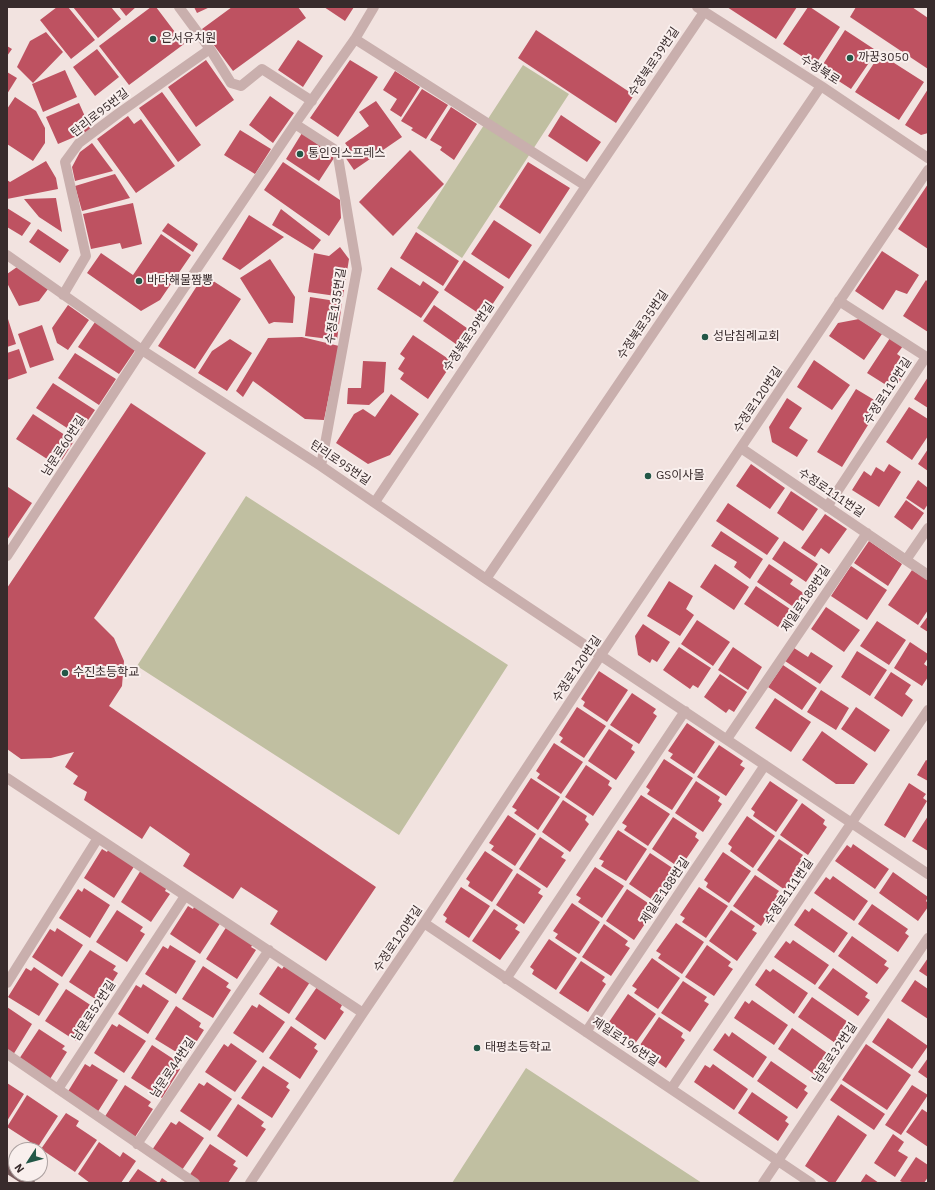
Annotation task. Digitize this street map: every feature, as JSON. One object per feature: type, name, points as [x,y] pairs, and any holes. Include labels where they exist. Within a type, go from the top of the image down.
[{"type":"main road","points":[[7,1168],[30,1183]]},
{"type":"street","points":[[179,7],[210,49],[232,83],[241,86],[262,69],[312,101]]},
{"type":"street","points":[[142,350],[295,124],[355,39],[374,7]]},
{"type":"street","name":"수정북로","points":[[700,9],[821,86],[928,158]]},
{"type":"street","name":"수정북로39번길","points":[[375,502],[586,186],[700,9]]},
{"type":"street","points":[[355,39],[586,186]]},
{"type":"street","name":"탄리로95번길","points":[[63,294],[86,256],[65,162],[79,143],[210,49]]},
{"type":"street","name":"수정북로35번길","points":[[486,579],[821,86]]},
{"type":"street","name":"수정로135번길","points":[[295,124],[337,151],[357,269],[321,466]]},
{"type":"street","name":"수정로120번길","points":[[250,1183],[601,655],[928,170]]},
{"type":"street","name":"탄리로95번길","points":[[10,261],[63,294],[142,350],[321,466],[486,579],[601,655]]},
{"type":"street","name":"수정로119번길","points":[[827,507],[927,357],[839,300]]},
{"type":"street","name":"남문로60번길","points":[[7,556],[142,350]]},
{"type":"street","name":"수정로111번길","points":[[741,448],[928,575]]},
{"type":"street","points":[[906,560],[928,528]]},
{"type":"street","name":"제일로188번길","points":[[727,739],[867,533]]},
{"type":"street","points":[[601,655],[928,874]]},
{"type":"street","name":"수정로111번길","points":[[671,1089],[928,710]]},
{"type":"street","points":[[506,979],[684,711]]},
{"type":"street","name":"제일로188번길","points":[[586,1032],[765,765]]},
{"type":"street","points":[[7,778],[363,1013]]},
{"type":"street","points":[[7,984],[98,838]]},
{"type":"street","name":"남문로52번길","points":[[58,1089],[185,896]]},
{"type":"street","name":"제일로196번길","points":[[424,923],[811,1183]]},
{"type":"street","name":"남문로32번길","points":[[763,1183],[928,938]]},
{"type":"street","name":"남문로44번길","points":[[137,1144],[269,950]]},
{"type":"street","points":[[7,1054],[195,1183]]},
{"type":"green space","points":[[523,65],[569,94],[462,258],[417,228]]},
{"type":"green space","points":[[246,496],[508,665],[399,835],[137,666]]},
{"type":"green space","points":[[526,1068],[702,1183],[452,1183]]},
{"type":"building","points":[[57,7],[68,7],[95,40],[71,59],[40,20]]},
{"type":"building","points":[[73,7],[111,7],[121,19],[98,38]]},
{"type":"building","points":[[119,7],[136,7],[126,16]]},
{"type":"building","points":[[151,7],[156,7],[184,44],[129,85],[99,46]]},
{"type":"building","points":[[194,7],[210,7],[197,13]]},
{"type":"building","points":[[232,7],[298,7],[306,18],[233,71],[202,29]]},
{"type":"building","points":[[324,7],[354,7],[345,21]]},
{"type":"building","points":[[727,7],[797,7],[776,39]]},
{"type":"building","points":[[808,7],[840,27],[815,65],[783,44]]},
{"type":"building","points":[[856,7],[912,7],[928,18],[928,69],[850,17]]},
{"type":"building","points":[[536,30],[634,95],[616,123],[518,58]]},
{"type":"building","points":[[845,30],[877,51],[851,89],[820,69]]},
{"type":"building","points":[[46,32],[63,52],[33,83],[17,67],[30,41]]},
{"type":"building","points":[[298,40],[323,56],[303,87],[278,70]]},
{"type":"building","points":[[7,46],[12,49],[7,56]]},
{"type":"building","points":[[97,49],[119,77],[95,96],[73,67]]},
{"type":"building","points":[[880,54],[924,82],[899,120],[855,92]]},
{"type":"building","points":[[206,60],[234,100],[196,127],[168,87]]},
{"type":"building","points":[[350,60],[378,77],[338,137],[310,118]]},
{"type":"building","points":[[65,70],[77,97],[43,112],[32,84]]},
{"type":"building","points":[[395,71],[420,87],[401,117],[390,110],[397,99],[383,90]]},
{"type":"building","points":[[7,72],[17,78],[7,94]]},
{"type":"building","points":[[422,89],[448,105],[426,139],[411,130],[413,128],[401,121]]},
{"type":"building","points":[[928,89],[928,133],[921,135],[905,125]]},
{"type":"building","points":[[162,92],[201,145],[178,162],[139,108]]},
{"type":"building","points":[[270,96],[294,113],[273,143],[249,125]]},
{"type":"building","points":[[15,97],[36,111],[45,128],[45,143],[33,161],[7,144],[7,109]]},
{"type":"building","points":[[376,101],[402,137],[354,170],[343,154],[350,150],[345,143],[369,126],[359,112]]},
{"type":"building","points":[[79,103],[91,130],[58,144],[46,117]]},
{"type":"building","points":[[451,107],[477,124],[454,160],[440,150],[442,147],[430,140]]},
{"type":"building","points":[[561,115],[601,142],[587,162],[548,136]]},
{"type":"building","points":[[128,116],[134,124],[141,119],[175,166],[136,193],[97,139]]},
{"type":"building","points":[[240,130],[271,149],[255,174],[224,155]]},
{"type":"building","points":[[302,133],[325,149],[334,158],[319,181],[286,159]]},
{"type":"building","points":[[92,143],[113,171],[75,181],[72,167],[80,152]]},
{"type":"building","points":[[410,150],[444,184],[393,236],[359,202]]},
{"type":"building","points":[[46,161],[56,178],[58,189],[7,199],[7,180],[10,182]]},
{"type":"building","points":[[283,162],[340,200],[341,218],[329,236],[264,190]]},
{"type":"building","points":[[528,162],[570,188],[540,234],[499,207]]},
{"type":"building","points":[[115,174],[130,198],[82,211],[75,186]]},
{"type":"building","points":[[928,184],[928,249],[898,229]]},
{"type":"building","points":[[56,198],[62,232],[39,217],[24,199]]},
{"type":"building","points":[[133,203],[142,244],[122,249],[120,243],[91,249],[83,214]]},
{"type":"building","points":[[7,208],[31,223],[22,236],[7,227]]},
{"type":"building","points":[[281,209],[321,240],[313,250],[272,225]]},
{"type":"building","points":[[249,215],[284,237],[240,270],[222,259]]},
{"type":"building","points":[[494,220],[532,245],[509,279],[471,254]]},
{"type":"building","points":[[168,223],[198,244],[193,252],[162,231]]},
{"type":"building","points":[[38,229],[69,250],[60,263],[29,242]]},
{"type":"building","points":[[416,232],[459,261],[443,286],[400,258]]},
{"type":"building","points":[[161,234],[191,255],[160,300],[141,311],[87,273],[101,253],[133,275]]},
{"type":"building","points":[[340,247],[349,259],[343,297],[308,292],[314,253],[329,256]]},
{"type":"building","points":[[882,251],[919,275],[907,294],[896,290],[883,310],[855,291]]},
{"type":"building","points":[[270,259],[295,297],[293,323],[274,322],[269,324],[240,278]]},
{"type":"building","points":[[464,260],[504,287],[484,317],[444,290]]},
{"type":"building","points":[[17,267],[48,289],[39,301],[19,306],[7,283],[7,274]]},
{"type":"building","points":[[391,267],[420,286],[423,281],[439,292],[421,318],[377,289]]},
{"type":"building","points":[[204,275],[241,299],[195,369],[158,346]]},
{"type":"building","points":[[926,280],[928,282],[928,332],[903,316]]},
{"type":"building","points":[[310,297],[342,302],[337,340],[305,336]]},
{"type":"building","points":[[68,305],[89,320],[68,350],[57,343],[52,328]]},
{"type":"building","points":[[434,305],[474,333],[463,349],[423,321]]},
{"type":"building","points":[[8,319],[16,344],[7,347],[7,320]]},
{"type":"building","points":[[859,319],[882,334],[864,360],[829,336],[838,323]]},
{"type":"building","points":[[95,322],[136,349],[119,374],[78,347]]},
{"type":"building","points":[[42,325],[54,360],[30,368],[18,334]]},
{"type":"building","points":[[413,335],[453,362],[428,399],[400,379],[404,373],[398,369],[405,358],[400,354]]},
{"type":"building","points":[[302,337],[339,346],[324,420],[305,419],[253,381],[243,397],[236,391],[268,338]]},
{"type":"building","points":[[890,338],[903,346],[897,354],[904,359],[899,367],[906,372],[894,390],[867,373]]},
{"type":"building","points":[[230,339],[252,353],[227,391],[198,373],[212,351]]},
{"type":"building","points":[[19,349],[27,373],[7,380],[7,353]]},
{"type":"building","points":[[75,353],[116,379],[99,405],[58,378]]},
{"type":"building","points":[[814,360],[850,385],[832,410],[797,387]]},
{"type":"building","points":[[363,361],[386,362],[384,392],[369,405],[347,404],[348,388],[361,388]]},
{"type":"building","points":[[928,377],[928,408],[914,399]]},
{"type":"building","points":[[53,383],[95,410],[78,435],[36,408]]},
{"type":"building","points":[[856,389],[881,404],[842,467],[817,452]]},
{"type":"building","points":[[391,394],[419,414],[390,455],[368,464],[336,443],[354,414],[363,409],[375,417]]},
{"type":"building","points":[[787,398],[802,408],[789,428],[808,440],[797,457],[772,442],[769,427]]},
{"type":"building","name":"수진초등학교","points":[[131,403],[206,453],[94,618],[114,638],[124,661],[122,686],[109,706],[376,887],[326,961],[270,924],[278,911],[241,887],[233,899],[183,866],[190,854],[150,826],[142,839],[84,800],[87,792],[73,784],[78,776],[65,767],[74,752],[51,758],[21,759],[7,749],[7,588]]},
{"type":"building","points":[[909,407],[928,419],[928,436],[912,460],[886,442]]},
{"type":"building","points":[[33,414],[74,441],[58,466],[16,439]]},
{"type":"building","points":[[928,449],[928,471],[918,464]]},
{"type":"building","points":[[751,464],[785,488],[770,509],[736,486]]},
{"type":"building","points":[[889,464],[901,472],[879,507],[852,490],[864,471],[871,476],[876,467],[884,472]]},
{"type":"building","points":[[918,480],[928,488],[928,504],[924,510],[906,498]]},
{"type":"building","points":[[8,487],[32,503],[7,540],[7,489]]},
{"type":"building","points":[[791,491],[818,509],[803,531],[777,513]]},
{"type":"building","points":[[906,500],[924,513],[912,530],[894,517]]},
{"type":"building","points":[[728,503],[779,538],[767,555],[716,521]]},
{"type":"building","points":[[825,514],[847,529],[829,554],[821,548],[815,557],[801,548]]},
{"type":"building","points":[[721,531],[763,559],[750,579],[734,567],[737,562],[711,546]]},
{"type":"building","points":[[784,541],[818,564],[806,582],[772,559]]},
{"type":"building","points":[[869,541],[902,564],[888,586],[854,563]]},
{"type":"building","points":[[715,564],[749,587],[734,610],[700,587]]},
{"type":"building","points":[[769,564],[793,580],[790,584],[808,596],[798,610],[757,582]]},
{"type":"building","points":[[851,566],[887,590],[867,620],[831,596]]},
{"type":"building","points":[[912,570],[928,580],[928,610],[918,625],[888,605]]},
{"type":"building","points":[[669,581],[693,596],[686,609],[694,615],[680,636],[647,616]]},
{"type":"building","points":[[756,586],[790,609],[778,627],[744,604]]},
{"type":"building","points":[[826,607],[860,630],[844,652],[811,629]]},
{"type":"building","points":[[928,616],[928,632],[920,627]]},
{"type":"building","points":[[697,620],[730,642],[713,666],[681,644]]},
{"type":"building","points":[[877,621],[906,640],[889,665],[860,646]]},
{"type":"building","points":[[643,624],[670,642],[657,662],[652,659],[650,663],[638,655],[635,636]]},
{"type":"building","points":[[910,642],[928,654],[928,658],[924,664],[928,667],[928,677],[922,686],[894,668]]},
{"type":"building","points":[[679,647],[711,668],[698,688],[693,685],[690,689],[663,670]]},
{"type":"building","points":[[733,647],[762,667],[748,690],[718,670]]},
{"type":"building","points":[[794,648],[808,657],[811,652],[833,666],[820,684],[785,661]]},
{"type":"building","points":[[857,651],[887,670],[870,696],[841,677]]},
{"type":"building","points":[[783,665],[817,688],[802,710],[768,687]]},
{"type":"building","points":[[599,671],[628,690],[607,722],[583,706],[585,702],[581,699]]},
{"type":"building","points":[[891,672],[911,685],[905,694],[913,700],[902,717],[874,698]]},
{"type":"building","points":[[720,674],[747,692],[734,712],[729,709],[726,713],[704,697]]},
{"type":"building","points":[[821,690],[849,708],[836,730],[807,712]]},
{"type":"building","points":[[632,693],[656,709],[653,713],[657,716],[639,744],[610,725]]},
{"type":"building","points":[[775,698],[811,722],[791,752],[755,728]]},
{"type":"building","points":[[577,707],[606,726],[584,758],[560,742],[563,738],[559,735]]},
{"type":"building","points":[[856,707],[890,730],[875,752],[841,729]]},
{"type":"building","points":[[687,723],[715,742],[694,774],[670,758],[673,754],[668,751]]},
{"type":"building","points":[[609,729],[633,745],[631,749],[635,752],[616,780],[588,761]]},
{"type":"building","points":[[822,731],[868,764],[854,784],[836,784],[802,760]]},
{"type":"building","points":[[554,743],[583,762],[561,794],[537,778],[540,774],[536,771]]},
{"type":"building","points":[[719,745],[743,761],[740,765],[745,768],[726,796],[697,777]]},
{"type":"building","points":[[664,759],[693,778],[672,810],[647,794],[650,790],[646,787]]},
{"type":"building","points":[[926,760],[928,761],[928,781],[917,775]]},
{"type":"building","points":[[586,765],[610,781],[608,785],[612,788],[593,816],[565,797]]},
{"type":"building","points":[[531,778],[560,797],[538,830],[514,813],[517,810],[512,807]]},
{"type":"building","points":[[696,781],[720,797],[718,801],[722,804],[703,832],[675,813]]},
{"type":"building","points":[[770,781],[798,800],[776,832],[753,816],[755,812],[751,809]]},
{"type":"building","points":[[909,783],[926,794],[923,798],[927,801],[905,838],[884,825]]},
{"type":"building","points":[[641,795],[670,814],[648,846],[624,830],[627,826],[622,823]]},
{"type":"building","points":[[563,800],[587,816],[585,820],[589,824],[570,852],[542,832]]},
{"type":"building","points":[[802,803],[825,820],[823,824],[827,827],[808,855],[780,835]]},
{"type":"building","points":[[508,815],[536,834],[515,866],[491,850],[494,846],[489,843]]},
{"type":"building","points":[[747,816],[775,836],[753,868],[730,851],[732,847],[728,844]]},
{"type":"building","points":[[928,816],[928,851],[912,841]]},
{"type":"building","points":[[673,817],[697,833],[695,837],[699,840],[680,868],[652,849]]},
{"type":"building","points":[[618,830],[647,849],[626,881],[601,866],[604,861],[599,859]]},
{"type":"building","points":[[540,837],[564,853],[561,857],[566,860],[547,888],[519,869]]},
{"type":"building","points":[[779,839],[803,855],[800,859],[804,862],[785,890],[757,870]]},
{"type":"building","points":[[853,844],[889,869],[875,889],[835,861],[847,845],[851,848]]},
{"type":"building","points":[[109,848],[135,865],[114,898],[84,878],[102,849],[107,852]]},
{"type":"building","points":[[485,851],[513,870],[492,902],[468,886],[470,882],[466,879]]},
{"type":"building","points":[[723,852],[751,871],[729,903],[706,887],[708,883],[704,880]]},
{"type":"building","points":[[650,853],[674,869],[672,873],[676,875],[657,903],[629,884]]},
{"type":"building","points":[[595,867],[624,886],[602,918],[578,902],[581,898],[576,895]]},
{"type":"building","points":[[141,870],[167,887],[165,891],[170,894],[151,922],[121,902]]},
{"type":"building","points":[[893,872],[928,897],[926,901],[928,903],[928,907],[918,921],[879,893]]},
{"type":"building","points":[[517,873],[541,889],[538,893],[543,896],[524,924],[496,905]]},
{"type":"building","points":[[755,875],[779,891],[776,895],[780,898],[761,926],[733,906]]},
{"type":"building","points":[[833,876],[868,901],[854,921],[814,893],[826,877],[830,880]]},
{"type":"building","points":[[461,887],[490,906],[469,938],[445,922],[447,918],[443,915]]},
{"type":"building","points":[[699,887],[728,906],[706,938],[682,922],[685,918],[680,915]]},
{"type":"building","points":[[84,888],[110,905],[90,938],[59,918],[78,889],[82,892]]},
{"type":"building","points":[[627,889],[651,905],[648,909],[653,912],[634,940],[606,921]]},
{"type":"building","points":[[572,903],[600,922],[579,954],[555,938],[558,934],[553,931]]},
{"type":"building","points":[[872,904],[908,929],[905,933],[909,936],[898,952],[858,924]]},
{"type":"building","points":[[195,905],[221,922],[200,954],[170,934],[188,906],[193,909]]},
{"type":"building","points":[[812,908],[848,933],[834,953],[794,925],[805,909],[809,912]]},
{"type":"building","points":[[494,909],[518,925],[515,929],[520,932],[500,960],[472,941]]},
{"type":"building","points":[[117,910],[143,927],[140,931],[145,934],[127,962],[96,942]]},
{"type":"building","points":[[731,910],[755,926],[752,930],[757,933],[737,961],[709,941]]},
{"type":"building","points":[[676,923],[704,942],[682,974],[658,958],[661,954],[656,951]]},
{"type":"building","points":[[604,924],[628,941],[625,945],[630,948],[611,976],[582,957]]},
{"type":"building","points":[[227,926],[254,943],[251,947],[256,950],[237,979],[206,959]]},
{"type":"building","points":[[57,928],[83,945],[62,977],[32,957],[50,929],[55,932]]},
{"type":"building","points":[[852,936],[887,961],[884,965],[889,968],[877,984],[838,956]]},
{"type":"building","points":[[549,939],[577,958],[556,990],[532,974],[534,970],[530,967]]},
{"type":"building","points":[[793,940],[829,965],[815,985],[774,957],[786,941],[790,944]]},
{"type":"building","points":[[170,945],[196,961],[176,994],[145,974],[163,946],[168,949]]},
{"type":"building","points":[[707,945],[731,962],[728,966],[733,969],[714,996],[685,977]]},
{"type":"building","points":[[90,950],[116,966],[113,970],[118,973],[100,1002],[69,982]]},
{"type":"building","points":[[652,958],[680,978],[658,1009],[634,993],[637,989],[632,986]]},
{"type":"building","points":[[928,958],[928,977],[919,971]]},
{"type":"building","points":[[581,961],[605,977],[602,981],[606,984],[588,1012],[559,993]]},
{"type":"building","points":[[285,965],[310,982],[289,1014],[259,994],[278,966],[282,969]]},
{"type":"building","points":[[203,966],[229,983],[226,987],[231,990],[213,1018],[182,999]]},
{"type":"building","points":[[34,967],[59,984],[39,1016],[8,997],[26,968],[31,971]]},
{"type":"building","points":[[833,968],[868,993],[865,997],[870,1000],[858,1016],[818,988]]},
{"type":"building","points":[[766,969],[770,972],[773,969],[808,993],[794,1014],[755,985]]},
{"type":"building","points":[[915,980],[928,989],[928,1019],[901,1001]]},
{"type":"building","points":[[683,981],[707,997],[704,1001],[709,1004],[690,1032],[661,1013]]},
{"type":"building","points":[[143,984],[169,1001],[148,1034],[118,1014],[136,985],[141,988]]},
{"type":"building","points":[[317,987],[342,1005],[340,1009],[344,1012],[325,1040],[295,1019]]},
{"type":"building","points":[[66,989],[92,1006],[89,1010],[94,1013],[76,1041],[45,1021]]},
{"type":"building","points":[[628,994],[656,1014],[634,1045],[610,1029],[613,1025],[609,1022]]},
{"type":"building","points":[[812,997],[848,1022],[845,1026],[849,1029],[838,1045],[798,1017]]},
{"type":"building","points":[[752,1000],[788,1025],[774,1045],[734,1018],[745,1001],[749,1004]]},
{"type":"building","points":[[259,1004],[285,1022],[263,1053],[233,1033],[252,1005],[257,1008]]},
{"type":"building","points":[[176,1006],[201,1023],[199,1027],[204,1030],[186,1058],[155,1039]]},
{"type":"building","points":[[7,1007],[32,1024],[13,1055],[7,1051]]},
{"type":"building","points":[[659,1017],[683,1033],[681,1037],[685,1040],[666,1068],[638,1048]]},
{"type":"building","points":[[888,1018],[928,1046],[912,1069],[872,1042]]},
{"type":"building","points":[[112,1024],[117,1027],[119,1024],[146,1041],[124,1073],[94,1053]]},
{"type":"building","points":[[291,1026],[317,1044],[314,1048],[318,1051],[300,1079],[269,1058]]},
{"type":"building","points":[[792,1028],[827,1053],[824,1058],[829,1060],[818,1077],[778,1049]]},
{"type":"building","points":[[39,1029],[65,1046],[62,1049],[67,1052],[50,1079],[19,1059]]},
{"type":"building","points":[[732,1032],[767,1057],[753,1078],[713,1050],[725,1033],[729,1037]]},
{"type":"building","points":[[231,1043],[257,1061],[235,1092],[205,1072],[224,1044],[228,1047]]},
{"type":"building","points":[[866,1044],[911,1075],[887,1110],[842,1080]]},
{"type":"building","points":[[152,1045],[178,1062],[176,1066],[180,1069],[162,1098],[131,1078]]},
{"type":"building","points":[[928,1058],[928,1079],[918,1072]]},
{"type":"building","points":[[771,1061],[807,1086],[804,1090],[808,1093],[797,1109],[757,1081]]},
{"type":"building","points":[[85,1064],[90,1067],[92,1064],[118,1080],[97,1113],[67,1093]]},
{"type":"building","points":[[713,1064],[748,1089],[734,1110],[694,1082],[705,1065],[710,1068]]},
{"type":"building","points":[[263,1066],[289,1083],[286,1087],[290,1090],[272,1118],[241,1098]]},
{"type":"building","points":[[207,1082],[232,1099],[210,1131],[180,1111],[199,1083],[204,1086]]},
{"type":"building","points":[[7,1083],[24,1094],[7,1121]]},
{"type":"building","points":[[841,1084],[885,1114],[874,1130],[830,1100]]},
{"type":"building","points":[[125,1085],[151,1102],[148,1106],[153,1109],[135,1137],[104,1118]]},
{"type":"building","points":[[912,1085],[928,1095],[901,1135],[885,1125]]},
{"type":"building","points":[[752,1092],[788,1117],[785,1121],[789,1124],[778,1141],[738,1113]]},
{"type":"building","points":[[27,1095],[58,1116],[41,1142],[30,1142],[7,1127]]},
{"type":"building","points":[[238,1104],[264,1122],[261,1126],[266,1129],[247,1157],[217,1136]]},
{"type":"building","points":[[922,1109],[928,1113],[928,1147],[906,1132]]},
{"type":"building","points":[[66,1113],[79,1121],[76,1126],[97,1140],[75,1172],[48,1154],[48,1142],[46,1142]]},
{"type":"building","points":[[838,1115],[867,1135],[835,1183],[830,1183],[805,1166]]},
{"type":"building","points":[[179,1121],[204,1138],[182,1170],[152,1150],[171,1122],[176,1125]]},
{"type":"building","points":[[893,1134],[904,1142],[898,1151],[908,1157],[895,1177],[874,1163]]},
{"type":"building","points":[[99,1142],[120,1157],[123,1152],[136,1161],[121,1183],[90,1183],[78,1174]]},
{"type":"building","points":[[210,1144],[236,1161],[233,1165],[238,1168],[228,1183],[200,1183],[189,1176]]},
{"type":"building","points":[[916,1157],[928,1165],[928,1177],[924,1183],[904,1183],[900,1181]]},
{"type":"building","points":[[138,1169],[159,1183],[128,1183]]},
{"type":"building","points":[[866,1174],[879,1183],[860,1183]]},
{"type":"building","points":[[162,1178],[169,1183],[159,1183]]},
{"type":"place","name":"은서유치원","points":[[153,39]]},
{"type":"place","name":"까꿍3050","points":[[850,58]]},
{"type":"place","name":"통인익스프레스","points":[[300,154]]},
{"type":"place","name":"바다해물짬뽕","points":[[139,281]]},
{"type":"place","name":"성남침례교회","points":[[705,337]]},
{"type":"place","name":"GS이사몰","points":[[648,476]]},
{"type":"place","name":"수진초등학교","points":[[65,673]]},
{"type":"place","name":"태평초등학교","points":[[477,1048]]}]
